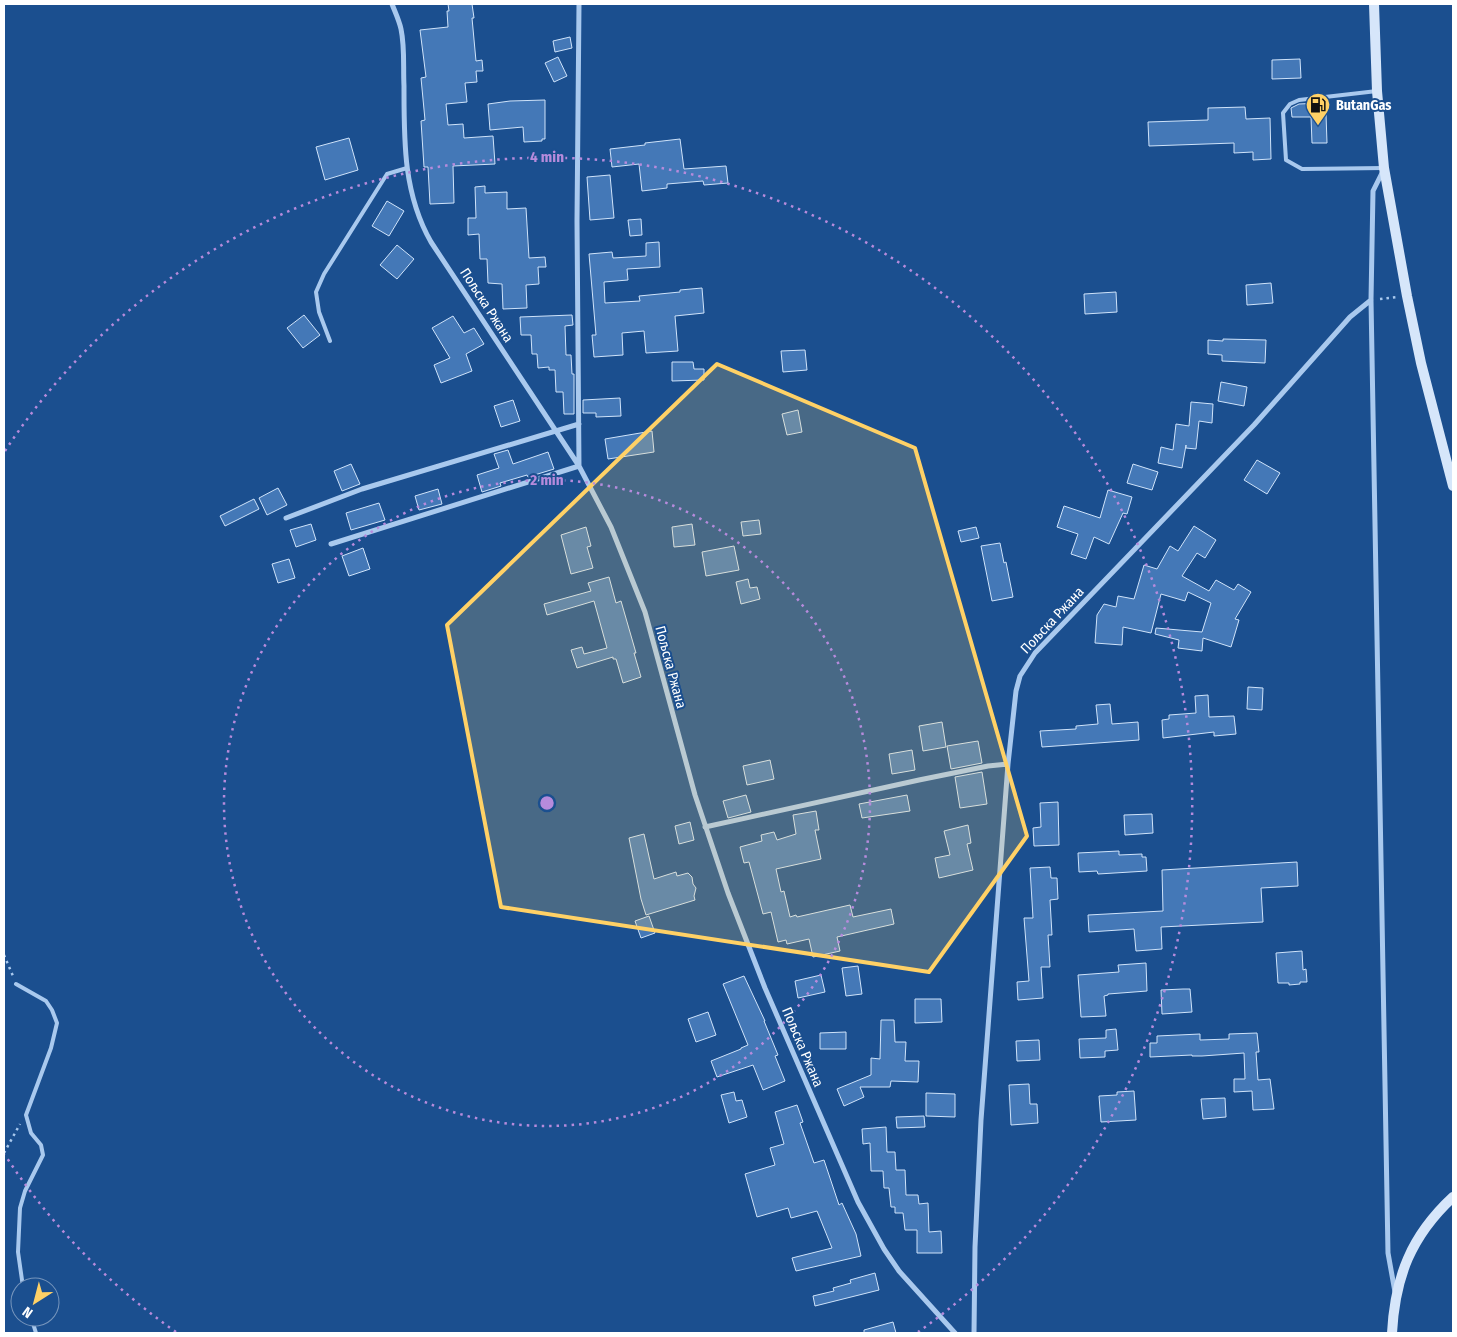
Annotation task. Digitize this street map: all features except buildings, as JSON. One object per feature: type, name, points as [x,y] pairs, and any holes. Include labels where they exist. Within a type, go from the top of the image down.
[{"type":"main road","points":[[1374,4],[1377,91],[1384,168],[1407,296],[1429,397],[1453,486]]},
{"type":"main road","points":[[1392,1333],[1396,1298],[1404,1266],[1417,1239],[1429,1222],[1453,1197]]},
{"type":"street","name":"Пољска Ржана","points":[[392,4],[400,28],[404,50],[404,125],[407,168],[418,217],[431,242],[579,466],[611,527],[654,639],[681,746],[705,827],[752,957],[858,1202],[875,1234],[899,1270],[955,1333]]},
{"type":"street","points":[[331,544],[579,466],[577,221],[579,4]]},
{"type":"street","points":[[1384,168],[1373,191],[1372,300],[1388,1253],[1396,1298]]},
{"type":"street","name":"Пољска Ржана","points":[[974,1333],[975,1247],[981,1120],[1008,764],[1016,691],[1020,676],[1035,653],[1254,425],[1350,317],[1372,300]]},
{"type":"street","points":[[286,518],[362,489],[579,424]]},
{"type":"street","points":[[705,827],[919,780],[988,766],[1008,764]]},
{"type":"lane","points":[[1377,91],[1299,100],[1290,104],[1283,113],[1286,160],[1302,169],[1384,168]]},
{"type":"lane","points":[[330,341],[319,312],[316,292],[324,274],[387,174],[407,168]]},
{"type":"lane","points":[[16,984],[46,1001],[57,1023],[51,1048],[26,1115],[31,1133],[41,1145],[43,1155],[25,1191],[20,1208],[18,1252],[22,1277]]},
{"type":"path","points":[[1372,300],[1407,296]]},
{"type":"path","points":[[4,956],[16,984]]},
{"type":"path","points":[[4,1154],[26,1115]]},
{"type":"highlighted area","points":[[717,364],[915,448],[1027,836],[929,972],[501,907],[447,625]]},
{"type":"place","name":"ButanGas","points":[[1318,126]]}]
